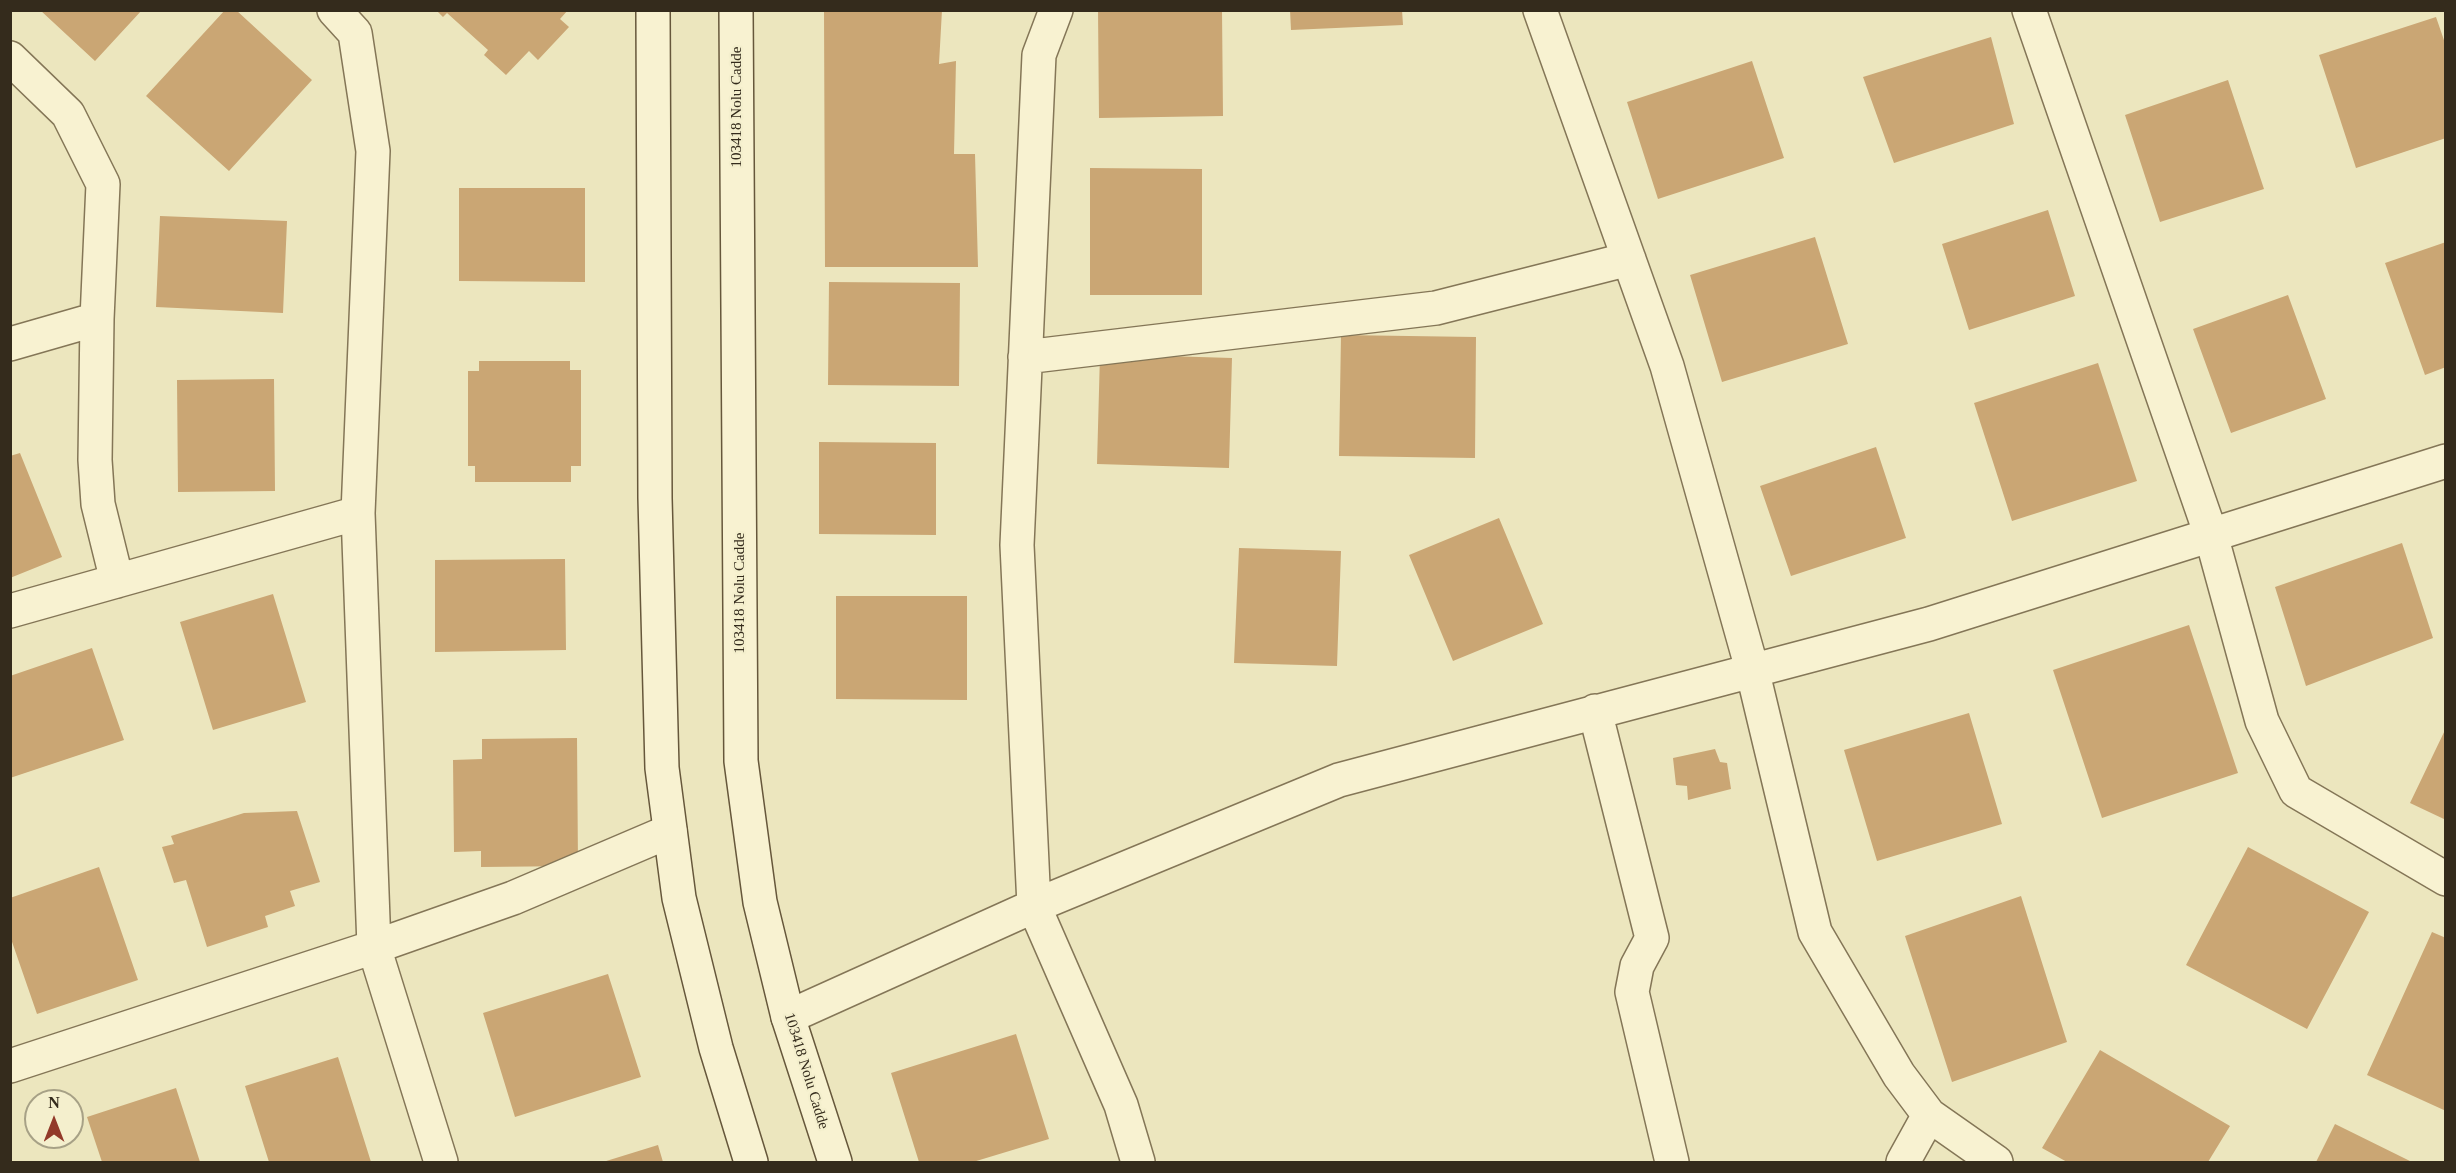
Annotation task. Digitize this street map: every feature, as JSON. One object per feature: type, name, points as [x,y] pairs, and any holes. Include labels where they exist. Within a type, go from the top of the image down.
[{"type":"street","points":[[334,10],[354,33],[373,151],[358,513],[374,947],[441,1162]]},
{"type":"street","points":[[653,10],[655,498],[662,768],[679,898],[717,1048],[751,1162]]},
{"type":"street","name":"103418 Nolu Cadde","points":[[736,10],[741,761],[760,902],[788,1017],[835,1162]]},
{"type":"street","points":[[1056,10],[1039,55],[1017,545],[1034,906],[1121,1105],[1138,1162]]},
{"type":"street","points":[[1540,10],[1667,366],[1752,669],[1815,932],[1899,1075],[1929,1115],[1996,1162]]},
{"type":"street","points":[[2029,10],[2211,535],[2262,721],[2296,791],[2445,879]]},
{"type":"street","points":[[10,58],[68,114],[102,184],[95,460],[98,504],[117,581]]},
{"type":"street","points":[[1025,357],[1436,308],[1629,259]]},
{"type":"street","points":[[10,344],[97,319]]},
{"type":"street","points":[[788,1017],[1034,906],[1339,780],[1929,624],[2445,461]]},
{"type":"street","points":[[10,611],[358,513]]},
{"type":"street","points":[[1595,711],[1652,938],[1637,966],[1632,992],[1672,1162]]},
{"type":"street","points":[[10,1066],[374,947],[513,898],[670,831]]},
{"type":"street","points":[[1903,1162],[1929,1115]]},
{"type":"building","points":[[40,10],[142,10],[95,61]]},
{"type":"building","points":[[225,10],[236,10],[312,80],[229,171],[146,96]]},
{"type":"building","points":[[436,10],[568,10],[560,19],[569,27],[538,60],[529,51],[506,75],[484,55],[488,50],[447,13],[443,17]]},
{"type":"building","points":[[824,10],[942,10],[939,64],[956,61],[954,154],[975,154],[978,267],[825,267]]},
{"type":"building","points":[[1098,10],[1222,10],[1223,116],[1099,118]]},
{"type":"building","points":[[1290,10],[1402,10],[1403,25],[1291,30]]},
{"type":"building","points":[[2436,17],[2446,46],[2446,138],[2356,168],[2319,55]]},
{"type":"building","points":[[1991,37],[2014,124],[1894,163],[1863,77]]},
{"type":"building","points":[[1752,61],[1784,158],[1658,199],[1627,102]]},
{"type":"building","points":[[2228,80],[2264,189],[2160,222],[2125,115]]},
{"type":"building","points":[[1090,168],[1202,169],[1202,295],[1090,295]]},
{"type":"building","points":[[459,188],[585,188],[585,282],[459,281]]},
{"type":"building","points":[[2048,210],[2075,296],[1969,330],[1942,244]]},
{"type":"building","points":[[160,216],[287,221],[283,313],[156,307]]},
{"type":"building","points":[[1815,237],[1848,344],[1722,382],[1690,275]]},
{"type":"building","points":[[2446,242],[2446,367],[2425,375],[2385,263]]},
{"type":"building","points":[[829,282],[960,283],[959,386],[828,385]]},
{"type":"building","points":[[2288,295],[2326,399],[2231,433],[2193,329]]},
{"type":"building","points":[[1341,335],[1476,337],[1475,458],[1339,456]]},
{"type":"building","points":[[1100,354],[1232,358],[1229,468],[1097,464]]},
{"type":"building","points":[[479,361],[570,361],[570,370],[581,370],[581,466],[571,466],[571,482],[475,482],[475,466],[468,466],[468,371],[479,371]]},
{"type":"building","points":[[2098,363],[2137,481],[2012,521],[1974,403]]},
{"type":"building","points":[[274,379],[275,491],[178,492],[177,380]]},
{"type":"building","points":[[819,442],[936,443],[936,535],[819,534]]},
{"type":"building","points":[[1876,447],[1906,538],[1791,576],[1760,486]]},
{"type":"building","points":[[20,453],[62,557],[10,578],[10,456]]},
{"type":"building","points":[[1499,518],[1543,624],[1453,661],[1409,555]]},
{"type":"building","points":[[2402,543],[2433,638],[2306,686],[2275,587]]},
{"type":"building","points":[[1239,548],[1341,551],[1337,666],[1234,663]]},
{"type":"building","points":[[565,559],[566,650],[435,652],[435,560]]},
{"type":"building","points":[[273,594],[306,702],[213,730],[180,622]]},
{"type":"building","points":[[836,596],[967,596],[967,700],[836,699]]},
{"type":"building","points":[[2189,625],[2238,773],[2102,818],[2053,670]]},
{"type":"building","points":[[92,648],[124,740],[10,778],[10,676]]},
{"type":"building","points":[[1969,713],[2002,824],[1877,861],[1844,750]]},
{"type":"building","points":[[2446,728],[2446,820],[2410,803]]},
{"type":"building","points":[[577,738],[578,866],[481,867],[481,851],[454,852],[453,760],[482,759],[482,739]]},
{"type":"building","points":[[1715,749],[1720,762],[1727,763],[1731,789],[1688,800],[1687,786],[1676,785],[1673,758]]},
{"type":"building","points":[[297,811],[320,882],[290,891],[295,906],[265,916],[268,927],[207,947],[186,880],[174,883],[162,847],[174,844],[171,836],[244,813]]},
{"type":"building","points":[[2248,847],[2369,912],[2307,1029],[2186,965]]},
{"type":"building","points":[[99,867],[138,980],[37,1014],[10,936],[10,898]]},
{"type":"building","points":[[2021,896],[2067,1042],[1952,1082],[1905,936]]},
{"type":"building","points":[[2432,932],[2446,938],[2446,1111],[2367,1075]]},
{"type":"building","points":[[608,974],[641,1077],[515,1117],[483,1013]]},
{"type":"building","points":[[1016,1034],[1049,1139],[973,1162],[919,1162],[891,1073]]},
{"type":"building","points":[[2100,1050],[2230,1126],[2208,1162],[2067,1162],[2042,1148]]},
{"type":"building","points":[[338,1057],[371,1162],[269,1162],[245,1086]]},
{"type":"building","points":[[176,1088],[200,1162],[102,1162],[87,1117]]},
{"type":"building","points":[[2335,1124],[2412,1162],[2316,1162]]},
{"type":"building","points":[[658,1145],[663,1162],[603,1162]]}]
